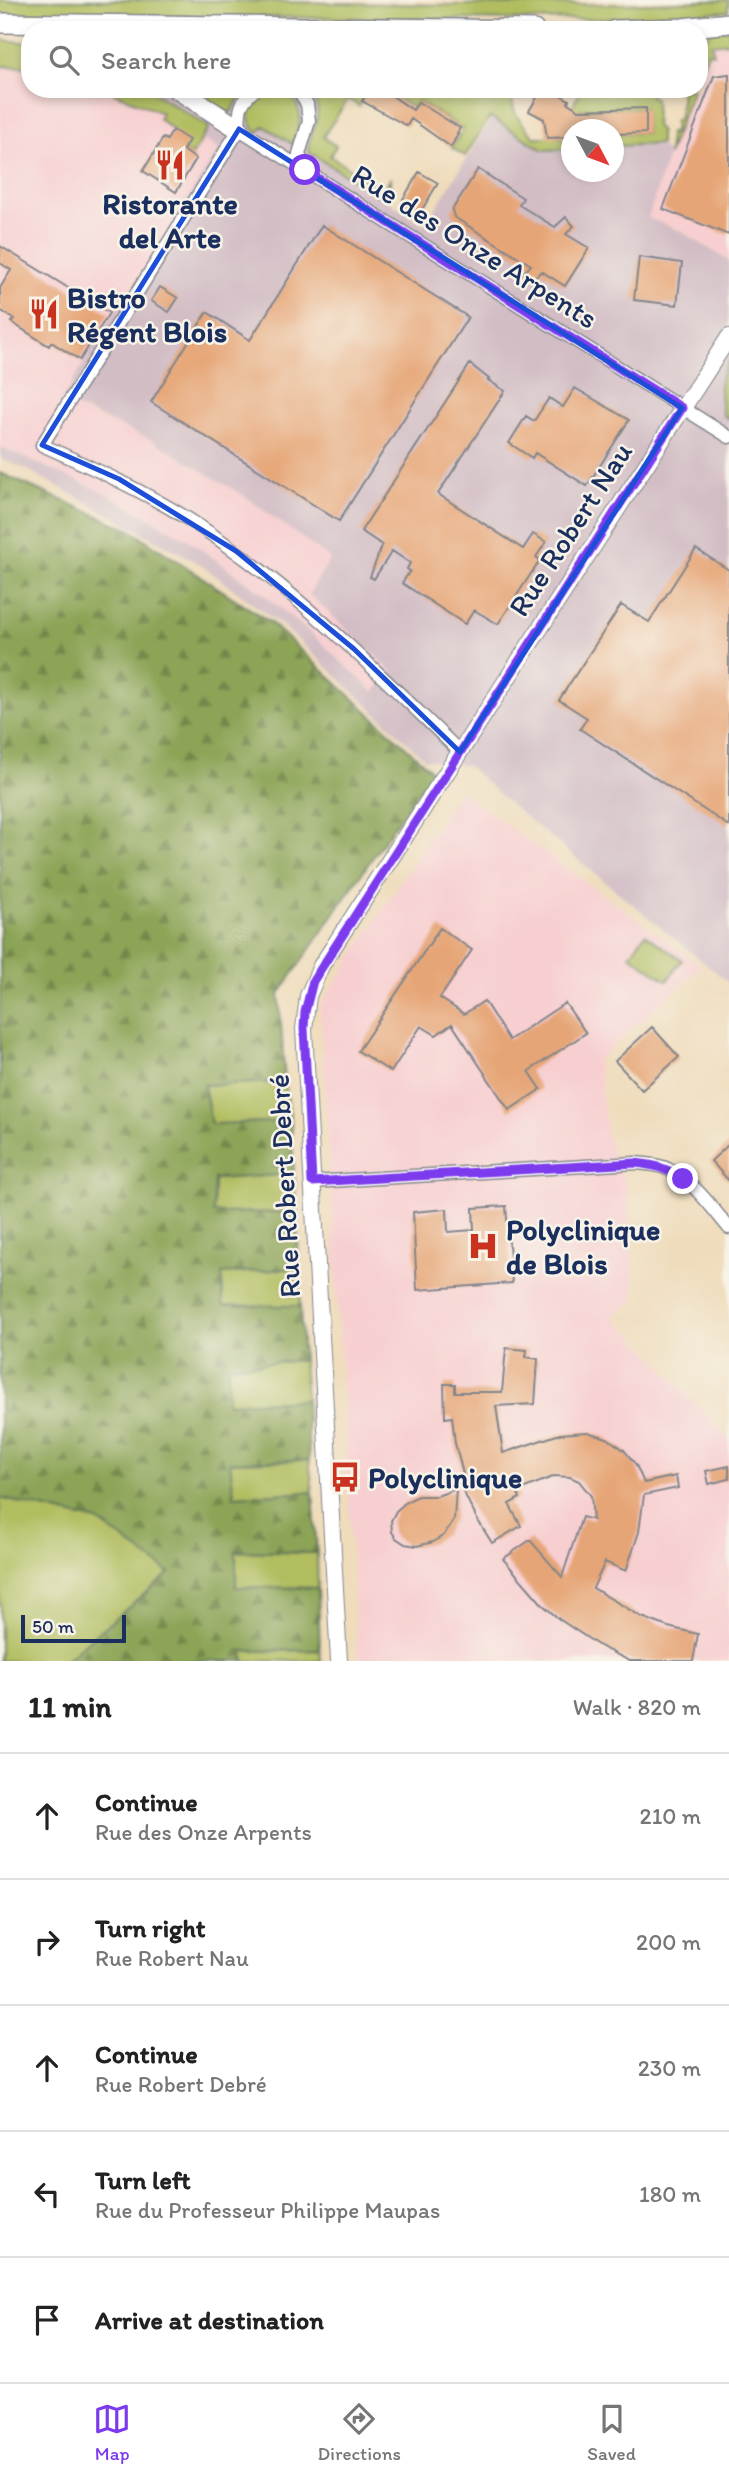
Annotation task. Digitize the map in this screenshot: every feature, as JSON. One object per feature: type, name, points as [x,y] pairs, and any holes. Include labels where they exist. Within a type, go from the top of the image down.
[{"type":"main road","points":[[3,23],[21,23]]},
{"type":"main road","points":[[3,23],[21,28]]},
{"type":"main road","points":[[708,25],[729,23]]},
{"type":"main road","points":[[191,98],[239,129]]},
{"type":"street","points":[[246,98],[239,111],[239,129],[42,445],[119,479],[186,517],[236,551],[311,610],[460,752]]},
{"type":"street","points":[[303,98],[307,104],[309,121],[299,154],[305,170]]},
{"type":"street","name":"Rue des Onze Arpents","points":[[239,129],[729,437]]},
{"type":"street","name":"Rue Robert Nau","points":[[460,752],[729,337]]},
{"type":"street","name":"Rue Robert Debré","points":[[340,1661],[304,1028],[306,1004],[313,981],[460,752]]},
{"type":"street","points":[[312,1182],[653,1164],[669,1169],[683,1179],[729,1228]]},
{"type":"highlighted area","points":[[239,129],[682,408],[460,752],[354,649],[236,551],[119,479],[42,445]]},
{"type":"shaded area","points":[[729,40],[729,261],[681,231],[648,218],[690,98],[708,98],[710,44]]},
{"type":"shaded area","points":[[0,66],[21,67],[21,98],[126,98],[162,114],[220,149],[141,275],[104,328],[78,409],[152,440],[246,497],[331,559],[309,594],[392,672],[374,693],[316,638],[261,592],[188,540],[107,494],[0,447]]},
{"type":"shaded area","points":[[126,98],[329,98],[316,156],[425,225],[504,98],[493,118],[543,150],[561,149],[561,182],[624,182],[624,146],[660,144],[668,155],[648,218],[681,231],[729,261],[729,983],[506,801],[468,766],[425,759],[284,627],[200,564],[26,469],[0,458],[0,447],[107,494],[188,540],[261,592],[374,692],[392,672],[309,594],[330,559],[246,497],[152,440],[62,401],[104,328],[141,275],[219,149],[162,114]]},
{"type":"shaded area","name":"Polyclinique de Blois","points":[[460,791],[702,966],[598,1060],[607,1136],[627,1189],[635,1299],[613,1316],[729,1440],[729,1661],[358,1661],[320,1006]]},
{"type":"green space","points":[[0,0],[442,5],[624,4],[729,0],[728,11],[644,18],[535,20],[0,14]]},
{"type":"green space","points":[[729,29],[729,42],[711,44],[714,54],[708,52],[708,35],[711,31]]},
{"type":"green space","points":[[0,40],[21,42],[21,67],[0,66]]},
{"type":"green space","points":[[126,98],[162,98],[209,127],[192,156],[183,150],[173,130],[159,119],[162,113]]},
{"type":"green space","points":[[206,98],[240,98],[230,113]]},
{"type":"green space","points":[[293,98],[300,119],[292,144],[264,126],[257,133],[252,126],[250,113],[261,99]]},
{"type":"green space","points":[[314,98],[364,98],[359,106],[348,99],[323,137],[336,146],[330,156],[383,189],[390,179],[390,185],[382,197],[310,153],[310,139],[317,118]]},
{"type":"green space","points":[[397,98],[512,98],[514,110],[520,121],[534,137],[561,137],[561,149],[543,150],[490,117],[465,156],[452,148],[463,129],[418,101],[413,108]]},
{"type":"green space","points":[[577,98],[655,98],[660,144],[624,146],[624,134],[646,133],[645,108],[570,110]]},
{"type":"green space","points":[[681,98],[690,98],[668,155],[670,133],[674,133],[675,120],[679,119]]},
{"type":"green space","points":[[729,360],[729,419],[723,415],[720,393],[722,374]]},
{"type":"green space","points":[[0,473],[130,530],[270,622],[432,771],[279,994],[285,1082],[204,1085],[211,1124],[291,1121],[294,1174],[214,1179],[213,1213],[297,1212],[299,1268],[222,1274],[223,1305],[300,1306],[303,1360],[228,1366],[228,1403],[306,1400],[309,1460],[230,1462],[234,1496],[313,1492],[317,1553],[236,1551],[236,1587],[318,1588],[320,1650],[243,1651],[244,1661],[64,1661],[170,1573],[98,1521],[0,1498]]},
{"type":"green space","points":[[645,934],[682,960],[667,981],[630,955]]},
{"type":"green space","points":[[285,1082],[291,1121],[211,1125],[204,1085]]},
{"type":"green space","points":[[294,1174],[297,1212],[213,1213],[214,1179]]},
{"type":"green space","points":[[299,1268],[300,1306],[223,1306],[222,1274]]},
{"type":"green space","points":[[303,1360],[306,1400],[228,1404],[228,1366]]},
{"type":"green space","points":[[309,1460],[313,1492],[234,1496],[230,1462]]},
{"type":"green space","points":[[0,1498],[98,1521],[170,1573],[64,1661],[0,1661]]},
{"type":"green space","points":[[236,1551],[317,1553],[318,1588],[236,1587]]},
{"type":"green space","points":[[320,1650],[321,1661],[244,1661],[242,1651]]},
{"type":"building","points":[[729,74],[729,235],[663,209],[706,98],[708,98],[714,76]]},
{"type":"building","points":[[364,98],[395,98],[413,110],[418,102],[460,128],[451,147],[411,119],[407,126],[362,101]]},
{"type":"building","points":[[537,98],[566,98],[579,110],[646,108],[646,133],[624,134],[624,119],[561,119],[561,137],[547,138],[544,119],[529,111]]},
{"type":"building","name":"Ristorante del Arte","points":[[173,130],[189,140],[183,150],[196,159],[176,192],[143,171],[163,138],[167,140]]},
{"type":"building","points":[[478,169],[523,198],[519,205],[555,227],[566,217],[574,226],[566,234],[589,248],[565,286],[541,271],[531,282],[523,274],[531,265],[454,217],[452,210]]},
{"type":"building","points":[[419,172],[438,183],[420,213],[405,204],[407,201],[403,199]]},
{"type":"building","points":[[322,225],[468,317],[339,521],[151,402],[207,312],[250,340]]},
{"type":"building","name":"Bistro Régent Blois","points":[[0,246],[109,313],[80,360],[51,342],[49,346],[11,322],[14,319],[0,310],[0,288],[11,270],[0,263]]},
{"type":"building","points":[[639,257],[682,263],[677,305],[634,300]]},
{"type":"building","points":[[160,287],[178,298],[169,312],[151,301]]},
{"type":"building","points":[[470,364],[505,391],[438,494],[523,549],[533,534],[546,542],[536,557],[540,560],[498,624],[474,610],[465,624],[402,583],[410,571],[407,569],[410,563],[392,551],[374,579],[370,577],[382,545],[361,531]]},
{"type":"building","points":[[575,388],[629,420],[587,486],[535,453],[532,458],[509,443],[526,416],[534,421],[549,398],[563,407]]},
{"type":"building","points":[[696,549],[729,570],[729,826],[580,729],[587,718],[559,700],[621,605],[649,622]]},
{"type":"building","points":[[440,928],[472,950],[440,998],[464,1014],[484,1001],[509,1040],[565,1003],[586,1033],[529,1071],[541,1089],[509,1110],[452,1024],[436,1035],[421,1026],[391,1072],[358,1051]]},
{"type":"building","points":[[652,1027],[679,1057],[642,1090],[615,1061]]},
{"type":"building","points":[[729,1144],[729,1181],[711,1161]]},
{"type":"building","points":[[506,1206],[512,1283],[417,1290],[413,1212],[447,1209],[448,1232],[474,1230],[473,1208]]},
{"type":"building","points":[[506,1348],[527,1350],[526,1357],[538,1359],[535,1404],[496,1406],[503,1453],[560,1434],[587,1432],[607,1438],[624,1450],[636,1465],[644,1483],[676,1476],[678,1488],[644,1495],[639,1532],[626,1571],[605,1562],[593,1588],[642,1617],[698,1634],[693,1661],[630,1661],[601,1647],[543,1605],[503,1559],[530,1540],[562,1577],[582,1517],[593,1520],[591,1496],[579,1481],[555,1476],[517,1491],[520,1498],[509,1504],[521,1526],[492,1543],[477,1519],[461,1487],[466,1485],[455,1443],[452,1417],[445,1418],[444,1384],[455,1384],[455,1392],[502,1392]]},
{"type":"building","points":[[729,1466],[729,1479],[709,1484],[706,1471]]},
{"type":"building","points":[[456,1489],[454,1519],[444,1535],[433,1542],[417,1546],[405,1544],[396,1538],[392,1532],[391,1521],[396,1511],[406,1502],[418,1496],[437,1496]]},
{"type":"place","name":"Ristorante del Arte","points":[[170,165]]},
{"type":"place","name":"Bistro Régent Blois","points":[[44,314]]},
{"type":"place","name":"Polyclinique de Blois","points":[[483,1246]]},
{"type":"place","name":"Polyclinique","points":[[345,1477]]},
{"type":"route","points":[[305,170],[682,408],[313,981],[304,1028],[312,1182],[635,1163],[653,1164],[669,1169],[683,1179]]}]
